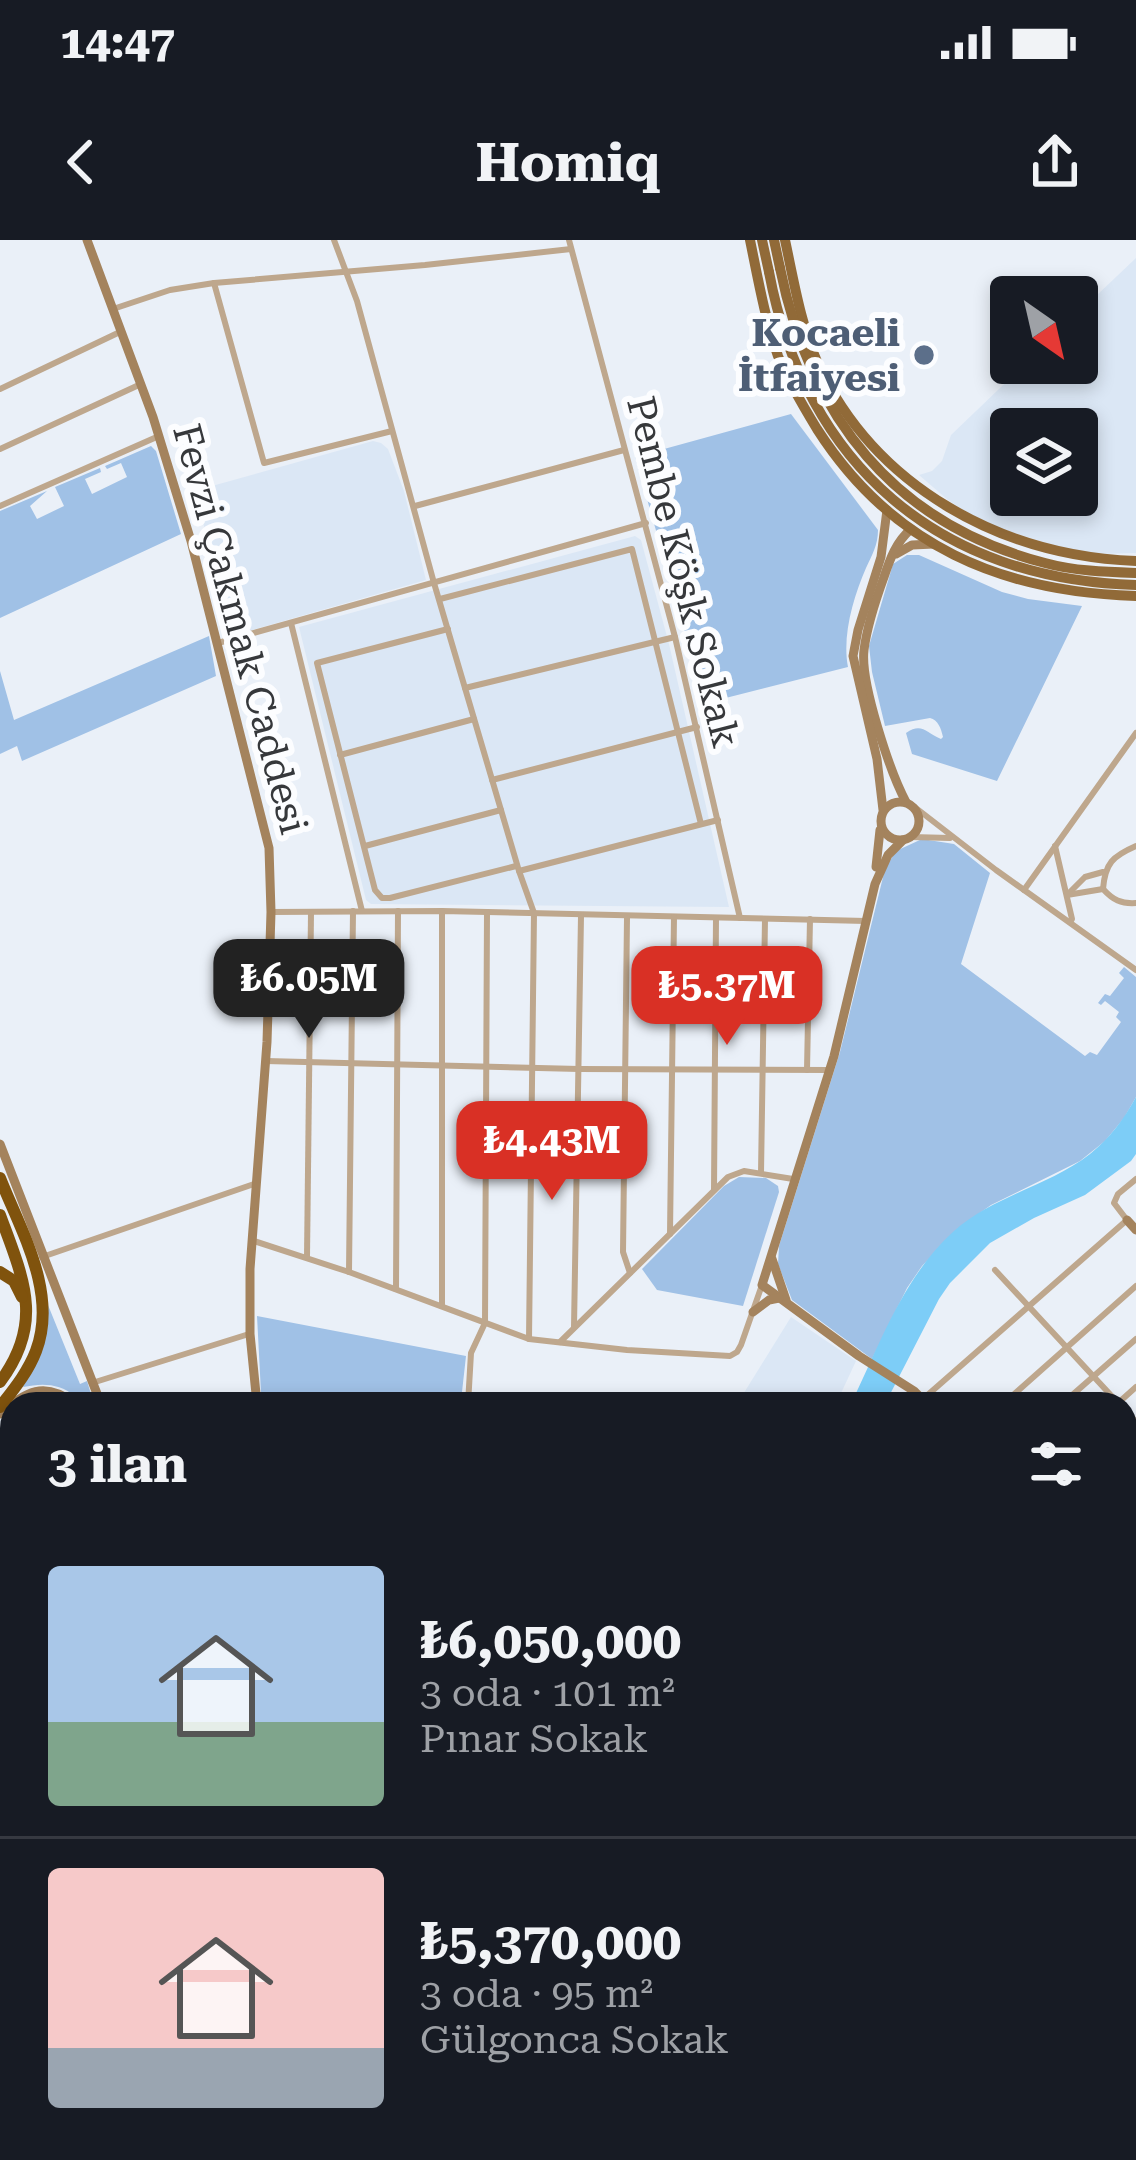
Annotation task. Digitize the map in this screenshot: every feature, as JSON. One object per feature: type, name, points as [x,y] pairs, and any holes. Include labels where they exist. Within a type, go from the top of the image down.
[{"type":"highway","points":[[0,1178],[37,1275],[42,1312],[35,1354],[12,1392]]},
{"type":"highway","points":[[0,1249],[1,1218]]},
{"type":"highway","points":[[0,1382],[19,1351],[27,1295],[1,1218]]},
{"type":"highway","points":[[0,1272],[10,1276],[18,1288],[26,1325]]},
{"type":"main road","points":[[750,240],[779,358],[828,445],[887,510],[934,544],[996,574],[1063,591],[1136,596]]},
{"type":"main road","points":[[763,240],[797,339],[834,415],[857,446],[912,499],[966,534],[1019,556],[1049,565],[1136,573]]},
{"type":"main road","points":[[774,240],[783,333],[804,385],[839,442],[879,487],[934,530],[998,561],[1050,577],[1136,585]]},
{"type":"main road","points":[[785,240],[817,362],[859,430],[884,458],[933,498],[997,533],[1058,553],[1136,561]]},
{"type":"main road","points":[[851,475],[864,479],[876,475],[884,458]]},
{"type":"main road","points":[[887,510],[894,492],[914,483]]},
{"type":"main road","points":[[911,529],[928,519],[933,498]]},
{"type":"main road","points":[[948,551],[946,529],[965,517]]},
{"type":"street","points":[[334,240],[357,301],[434,583],[535,913],[530,1339]]},
{"type":"street","name":"Fevzi Çakmak Caddesi","points":[[89,242],[159,436],[218,643],[269,848],[266,1061],[251,1240],[250,1334],[256,1392]]},
{"type":"street","points":[[113,309],[170,290],[214,283],[570,244]]},
{"type":"street","name":"Pembe Köşk Sokak","points":[[570,244],[675,637],[740,918]]},
{"type":"street","points":[[214,283],[264,463],[392,431]]},
{"type":"street","points":[[0,389],[122,331]]},
{"type":"street","points":[[0,449],[141,384]]},
{"type":"street","points":[[0,506],[159,436]]},
{"type":"street","points":[[415,506],[624,451]]},
{"type":"street","points":[[251,1240],[530,1339],[627,1350],[730,1356],[737,1352],[829,1070],[874,884],[883,810],[854,656],[881,557],[887,510]]},
{"type":"street","points":[[218,643],[646,523]]},
{"type":"street","points":[[874,884],[888,855],[919,822],[888,764],[864,662],[866,639],[891,557],[911,529]]},
{"type":"street","points":[[891,557],[912,545],[934,544]]},
{"type":"street","points":[[439,600],[632,549],[701,824]]},
{"type":"street","points":[[291,622],[358,911],[350,1063],[349,1271]]},
{"type":"street","points":[[448,629],[317,663],[379,896],[518,869],[718,820]]},
{"type":"street","points":[[465,688],[675,637]]},
{"type":"street","points":[[340,755],[474,719]]},
{"type":"street","points":[[492,780],[697,727]]},
{"type":"street","points":[[1024,890],[1136,733]]},
{"type":"street","points":[[883,810],[893,802],[909,804],[1136,970]]},
{"type":"street","points":[[363,846],[501,810]]},
{"type":"street","points":[[881,826],[890,838],[944,836],[959,841]]},
{"type":"street","points":[[1055,846],[1070,922]]},
{"type":"street","points":[[1136,847],[1109,861],[1103,889],[1125,904],[1136,903]]},
{"type":"street","points":[[1067,895],[1085,877],[1104,872]]},
{"type":"street","points":[[1067,895],[1103,889]]},
{"type":"street","points":[[396,1289],[398,911]]},
{"type":"street","points":[[442,911],[442,1306]]},
{"type":"street","points":[[271,912],[866,921]]},
{"type":"street","points":[[307,1257],[311,912]]},
{"type":"street","points":[[468,1392],[471,1353],[485,1322],[488,912]]},
{"type":"street","points":[[574,1327],[581,916]]},
{"type":"street","points":[[627,916],[623,1252],[630,1273]]},
{"type":"street","points":[[670,1234],[674,917]]},
{"type":"street","points":[[714,1190],[716,918]]},
{"type":"street","points":[[761,1173],[765,919]]},
{"type":"street","points":[[807,1070],[810,920]]},
{"type":"street","points":[[266,1061],[829,1070]]},
{"type":"street","points":[[0,1144],[95,1392]]},
{"type":"street","points":[[560,1342],[728,1177],[738,1172],[794,1179]]},
{"type":"street","points":[[1136,1179],[1114,1203],[1136,1230]]},
{"type":"street","points":[[42,1257],[254,1184]]},
{"type":"street","points":[[936,1392],[1127,1220]]},
{"type":"street","points":[[771,1256],[784,1301]]},
{"type":"street","points":[[995,1270],[1107,1392]]},
{"type":"street","points":[[762,1285],[915,1392]]},
{"type":"street","points":[[1016,1392],[1136,1286]]},
{"type":"street","points":[[753,1312],[769,1300],[784,1301]]},
{"type":"street","points":[[92,1383],[250,1334]]},
{"type":"street","points":[[1076,1392],[1136,1340]]},
{"type":"shaded area","points":[[1136,258],[1136,553],[1064,549],[983,523],[919,475],[942,461],[951,435],[1004,384],[1098,384],[1098,294]]},
{"type":"shaded area","points":[[791,414],[878,530],[850,617],[848,667],[702,704],[635,457]]},
{"type":"shaded area","points":[[373,441],[388,449],[404,491],[426,580],[235,635],[194,491]]},
{"type":"shaded area","points":[[151,446],[181,534],[0,618],[0,511],[47,491],[30,506],[37,519],[64,506],[55,487],[100,468],[101,472],[85,479],[92,494],[127,477],[121,463],[105,466]]},
{"type":"shaded area","points":[[635,536],[641,540],[669,644],[729,907],[371,904],[366,900],[299,627]]},
{"type":"shaded area","points":[[907,555],[919,555],[1002,592],[1082,606],[997,781],[912,754],[906,733],[911,730],[920,728],[943,737],[933,719],[885,726],[869,646],[893,564]]},
{"type":"shaded area","points":[[209,636],[216,676],[22,761],[17,746],[0,754],[0,671],[14,720]]},
{"type":"shaded area","points":[[922,839],[954,844],[990,873],[961,964],[1085,1056],[1097,1055],[1121,1022],[1116,1017],[1119,1012],[1105,1001],[1098,1003],[1124,978],[1119,973],[1124,967],[1136,977],[1136,1097],[1105,1141],[1080,1161],[991,1205],[956,1230],[907,1288],[872,1359],[792,1300],[778,1264],[779,1246],[840,1052],[885,869],[896,851]]},
{"type":"shaded area","points":[[1136,1097],[1136,1154],[1131,1161],[1085,1195],[990,1243],[939,1299],[891,1392],[857,1392],[894,1312],[936,1249],[970,1219],[1074,1165],[1116,1128]]},
{"type":"shaded area","points":[[739,1177],[766,1178],[779,1192],[743,1306],[657,1290],[642,1269],[724,1186]]},
{"type":"shaded area","points":[[48,1305],[80,1384],[87,1381],[90,1392],[23,1387],[43,1347]]},
{"type":"shaded area","points":[[257,1316],[466,1356],[462,1392],[261,1392]]},
{"type":"shaded area","points":[[791,1317],[856,1361],[842,1392],[744,1392]]},
{"type":"place","name":"Kocaeli İtfaiyesi","points":[[924,355]]}]
